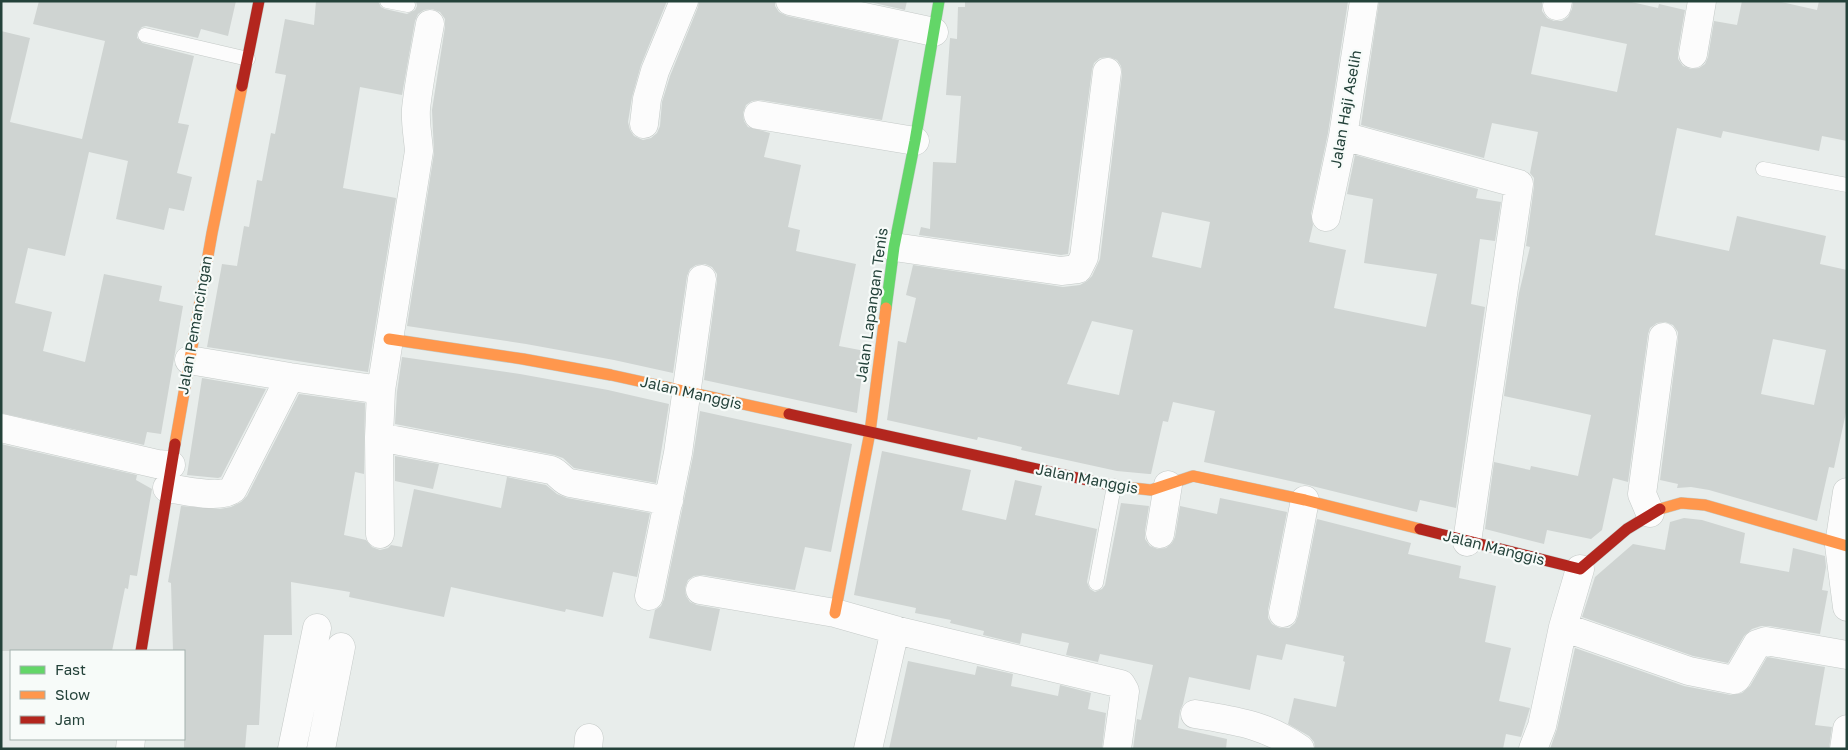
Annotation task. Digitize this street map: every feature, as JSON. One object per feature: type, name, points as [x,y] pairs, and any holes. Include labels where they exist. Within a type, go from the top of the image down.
[{"type":"street","name":"Jalan Pemancingan","points":[[141,650],[189,360],[212,234],[259,1]]},
{"type":"street","points":[[644,124],[647,100],[655,71],[684,1]]},
{"type":"street","points":[[790,1],[934,32]]},
{"type":"street","name":"Jalan Lapangan Tenis","points":[[835,613],[870,432],[894,247],[915,141],[939,1]]},
{"type":"street","name":"Jalan Haji Aselih","points":[[1326,217],[1342,136],[1364,1]]},
{"type":"street","points":[[1693,54],[1702,1]]},
{"type":"street","points":[[380,534],[379,437],[381,390],[418,151],[416,108],[430,24]]},
{"type":"street","points":[[894,247],[1061,271],[1078,269],[1084,257],[1107,72]]},
{"type":"street","points":[[758,115],[915,141]]},
{"type":"street","points":[[1342,136],[1519,184],[1467,542]]},
{"type":"street","points":[[649,596],[669,501],[702,279]]},
{"type":"street","points":[[1650,513],[1642,494],[1663,337]]},
{"type":"street","name":"Jalan Manggis","points":[[389,338],[561,365],[1114,486],[1150,490],[1168,485],[1182,478],[1193,476],[1305,500],[1580,569]]},
{"type":"street","points":[[189,360],[381,390]]},
{"type":"street","points":[[1,428],[157,464],[169,477],[219,494],[233,489],[290,377]]},
{"type":"street","points":[[379,437],[551,470],[558,474],[565,482],[669,501]]},
{"type":"street","points":[[1160,534],[1168,485]]},
{"type":"street","points":[[1847,492],[1843,546],[1847,607]]},
{"type":"street","points":[[1283,613],[1305,500]]},
{"type":"street","points":[[1533,749],[1542,726],[1563,628],[1580,569],[1611,542],[1650,513],[1682,503],[1705,505],[1843,546]]},
{"type":"street","points":[[700,590],[835,613],[895,630],[1121,684],[1125,691],[1118,749]]},
{"type":"street","points":[[292,749],[317,628]]},
{"type":"street","points":[[1563,628],[1690,671],[1734,680],[1738,678],[1757,644],[1760,642],[1847,655]]},
{"type":"street","points":[[868,749],[895,630]]},
{"type":"street","points":[[320,749],[341,647]]},
{"type":"street","points":[[1195,714],[1250,723],[1284,737],[1300,749]]},
{"type":"street","points":[[1844,749],[1847,729]]},
{"type":"lane","points":[[388,1],[408,5]]},
{"type":"lane","points":[[145,35],[248,59]]},
{"type":"lane","points":[[1763,169],[1847,185]]},
{"type":"lane","points":[[1096,583],[1114,486]]},
{"type":"building","points":[[39,1],[236,1],[228,36],[201,29],[198,38],[146,26],[142,27],[137,33],[137,38],[143,43],[194,56],[178,123],[189,125],[177,173],[192,177],[184,211],[169,208],[164,230],[116,219],[128,161],[89,152],[65,256],[28,248],[15,303],[52,312],[43,351],[85,362],[104,274],[162,286],[159,301],[183,306],[161,434],[147,432],[144,445],[1,413],[1,31],[30,38],[10,122],[82,139],[105,41],[33,24]]},
{"type":"building","points":[[316,1],[378,1],[381,7],[385,9],[407,14],[415,10],[417,6],[416,1],[667,1],[641,65],[632,97],[628,122],[630,130],[634,136],[643,140],[651,138],[657,133],[660,126],[662,102],[670,76],[699,1],[775,1],[775,6],[779,12],[787,16],[899,40],[882,120],[760,100],[752,101],[746,105],[743,113],[744,121],[748,127],[770,133],[764,157],[801,165],[788,227],[800,230],[796,251],[856,264],[839,346],[865,351],[857,413],[704,380],[717,281],[717,274],[712,267],[705,264],[696,265],[690,269],[687,276],[673,373],[526,344],[407,326],[434,153],[432,110],[445,27],[445,19],[440,12],[432,9],[424,10],[418,14],[415,21],[402,95],[360,87],[343,188],[396,198],[368,372],[207,347],[222,264],[237,266],[244,226],[249,227],[257,180],[262,181],[271,133],[275,134],[286,75],[275,73],[285,19],[314,25]]},
{"type":"building","points":[[865,1],[907,1],[905,10]]},
{"type":"building","points":[[965,1],[1348,1],[1328,133],[1311,214],[1313,225],[1309,242],[1346,250],[1334,308],[1426,327],[1437,274],[1364,263],[1373,199],[1347,194],[1355,155],[1478,189],[1476,198],[1501,202],[1495,241],[1480,239],[1471,304],[1485,307],[1456,508],[1420,500],[1417,512],[1204,462],[1215,411],[1173,402],[1168,422],[1163,421],[1151,474],[1117,471],[1021,450],[1022,447],[978,437],[977,440],[887,420],[898,341],[906,343],[916,298],[906,295],[913,265],[1063,287],[1080,285],[1087,281],[1092,276],[1100,259],[1122,74],[1121,66],[1117,60],[1109,57],[1100,58],[1094,63],[1092,70],[1068,254],[1061,255],[919,235],[921,227],[930,229],[933,162],[956,163],[961,96],[946,95],[950,38],[957,39],[958,7],[965,7]],"holes":[[[1162,212],[1210,222],[1201,268],[1152,257]],[[1092,321],[1133,330],[1119,395],[1067,384]]]},
{"type":"building","points":[[1379,1],[1542,1],[1542,11],[1547,18],[1554,21],[1562,21],[1568,17],[1573,1],[1627,1],[1658,8],[1659,4],[1685,10],[1678,59],[1683,66],[1691,69],[1699,68],[1705,64],[1708,57],[1714,21],[1737,25],[1742,1],[1777,1],[1817,10],[1819,1],[1847,1],[1847,141],[1822,136],[1819,151],[1723,131],[1721,138],[1677,128],[1655,235],[1729,251],[1737,216],[1826,236],[1820,264],[1847,270],[1847,408],[1834,468],[1829,467],[1817,521],[1709,490],[1691,487],[1677,488],[1678,484],[1660,480],[1678,339],[1678,332],[1673,325],[1665,322],[1657,323],[1650,328],[1648,334],[1628,482],[1613,478],[1602,530],[1591,539],[1547,530],[1544,544],[1485,529],[1494,462],[1530,470],[1531,466],[1578,476],[1591,415],[1504,396],[1519,293],[1530,247],[1526,246],[1534,178],[1530,173],[1538,132],[1492,123],[1484,158],[1361,125]],"holes":[[[1541,26],[1627,44],[1617,92],[1531,74]],[[1773,339],[1826,350],[1814,405],[1761,394]]]},
{"type":"building","points":[[402,357],[520,374],[608,390],[669,404],[656,483],[574,468],[563,458],[554,455],[395,424]]},
{"type":"building","points":[[202,378],[266,389],[221,477],[218,478],[187,475]]},
{"type":"building","points":[[299,394],[365,403],[364,474],[355,472],[344,535],[366,540],[372,547],[380,550],[391,545],[402,547],[414,489],[501,508],[507,477],[546,485],[557,494],[567,498],[650,513],[637,577],[613,572],[603,617],[566,609],[565,612],[451,587],[444,617],[349,597],[350,592],[291,582],[292,635],[264,635],[259,725],[247,725],[245,749],[184,749],[185,650],[173,650],[171,583],[168,582],[181,506],[220,509],[231,507],[241,502],[247,496]]},
{"type":"building","points":[[700,411],[852,444],[831,552],[805,547],[795,590],[703,575],[694,576],[688,580],[685,588],[686,596],[690,602],[720,609],[711,651],[649,638],[655,610],[661,606],[664,599],[693,456]]},
{"type":"building","points":[[1,444],[137,475],[136,480],[152,489],[137,576],[130,575],[128,589],[125,588],[112,650],[1,651]]},
{"type":"building","points":[[882,451],[971,470],[962,510],[1006,520],[1015,480],[1042,486],[1035,515],[1097,529],[1087,582],[1090,589],[1095,592],[1102,589],[1105,585],[1121,503],[1149,506],[1145,539],[1150,546],[1158,549],[1166,548],[1172,543],[1175,537],[1180,506],[1217,514],[1220,498],[1287,512],[1268,610],[1268,618],[1272,624],[1280,628],[1289,628],[1295,623],[1298,616],[1317,519],[1411,543],[1408,554],[1461,566],[1459,578],[1496,586],[1485,642],[1511,648],[1499,701],[1530,708],[1521,737],[1506,734],[1503,749],[1315,749],[1314,742],[1309,736],[1288,724],[1294,698],[1336,707],[1345,662],[1343,661],[1344,656],[1286,644],[1282,660],[1257,655],[1250,690],[1189,677],[1180,711],[1178,728],[1227,739],[1226,749],[1133,749],[1137,719],[1141,720],[1153,665],[1100,654],[1098,662],[1066,655],[1069,643],[1022,633],[1020,644],[983,635],[984,631],[950,623],[951,620],[915,613],[916,608],[854,595]]},
{"type":"building","points":[[395,456],[439,464],[433,489],[395,481]]},
{"type":"building","points":[[1684,518],[1702,520],[1745,533],[1740,563],[1789,572],[1793,548],[1825,556],[1826,567],[1822,590],[1828,591],[1820,634],[1761,626],[1752,629],[1744,636],[1728,663],[1693,656],[1582,617],[1595,577],[1633,544],[1665,550],[1670,522]]},
{"type":"building","points":[[1575,648],[1684,686],[1731,695],[1742,693],[1750,686],[1767,657],[1825,667],[1815,725],[1832,727],[1829,749],[1550,749],[1557,729]]},
{"type":"building","points":[[908,661],[975,675],[977,666],[1013,674],[1011,686],[1058,696],[1060,685],[1091,693],[1088,709],[1106,713],[1102,749],[889,749]]},
{"type":"traffic: fast","points":[[886,308],[894,247],[915,141],[939,1]]},
{"type":"traffic: slow","points":[[175,444],[212,233],[242,86]]},
{"type":"traffic: slow","points":[[835,613],[870,432],[886,308]]},
{"type":"traffic: slow","points":[[389,339],[523,359],[611,375],[789,414]]},
{"type":"traffic: slow","points":[[1114,486],[1151,490],[1193,476],[1305,500],[1420,529]]},
{"type":"traffic: slow","points":[[1660,509],[1681,503],[1705,505],[1847,546]]},
{"type":"traffic: jam","points":[[242,86],[259,1]]},
{"type":"traffic: jam","points":[[789,414],[1114,486]]},
{"type":"traffic: jam","points":[[141,650],[175,444]]},
{"type":"traffic: jam","points":[[1420,529],[1580,569],[1627,529],[1660,509]]}]
